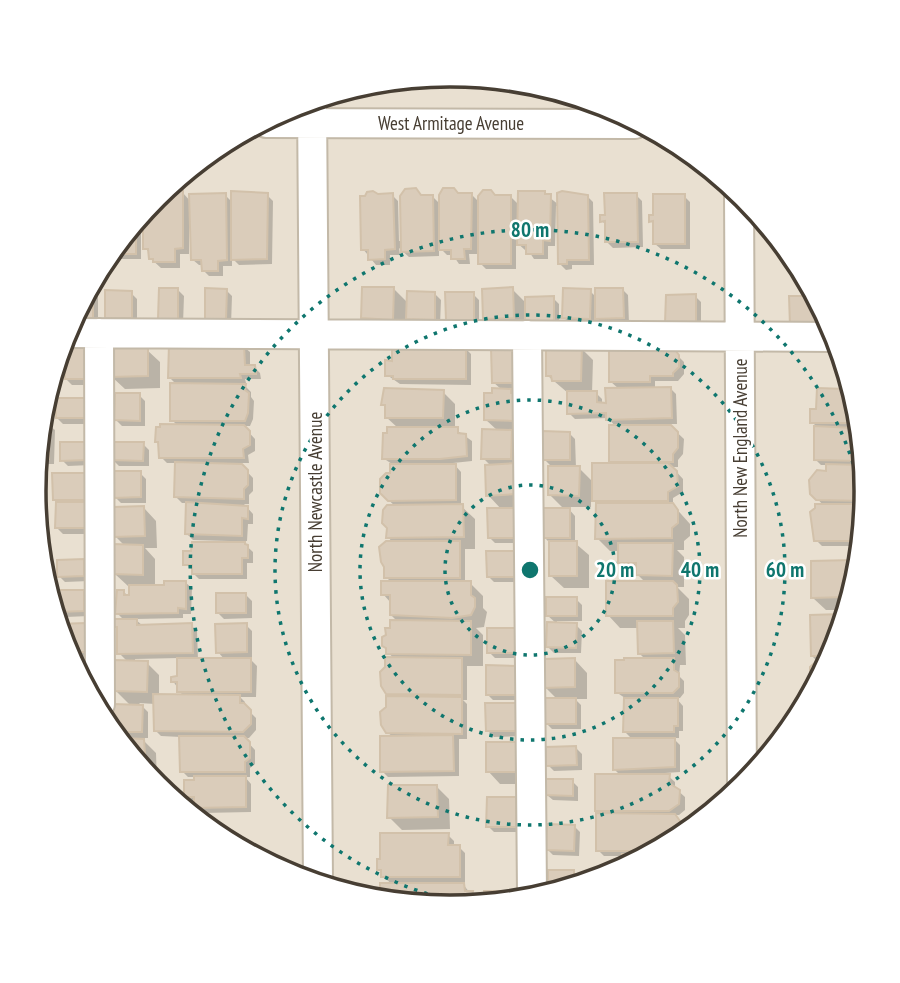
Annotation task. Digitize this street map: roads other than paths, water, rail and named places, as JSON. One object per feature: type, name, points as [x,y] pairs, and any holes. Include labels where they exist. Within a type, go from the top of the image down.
[{"type":"street","name":"West Armitage Avenue","points":[[312,113],[617,123]]},
{"type":"street","name":"North Newcastle Avenue","points":[[312,113],[318,874]]},
{"type":"street","name":"North New England Avenue","points":[[739,208],[743,770]]},
{"type":"street","points":[[78,333],[824,337]]},
{"type":"street","points":[[99,333],[100,694]]},
{"type":"street","points":[[527,335],[532,887]]}]
